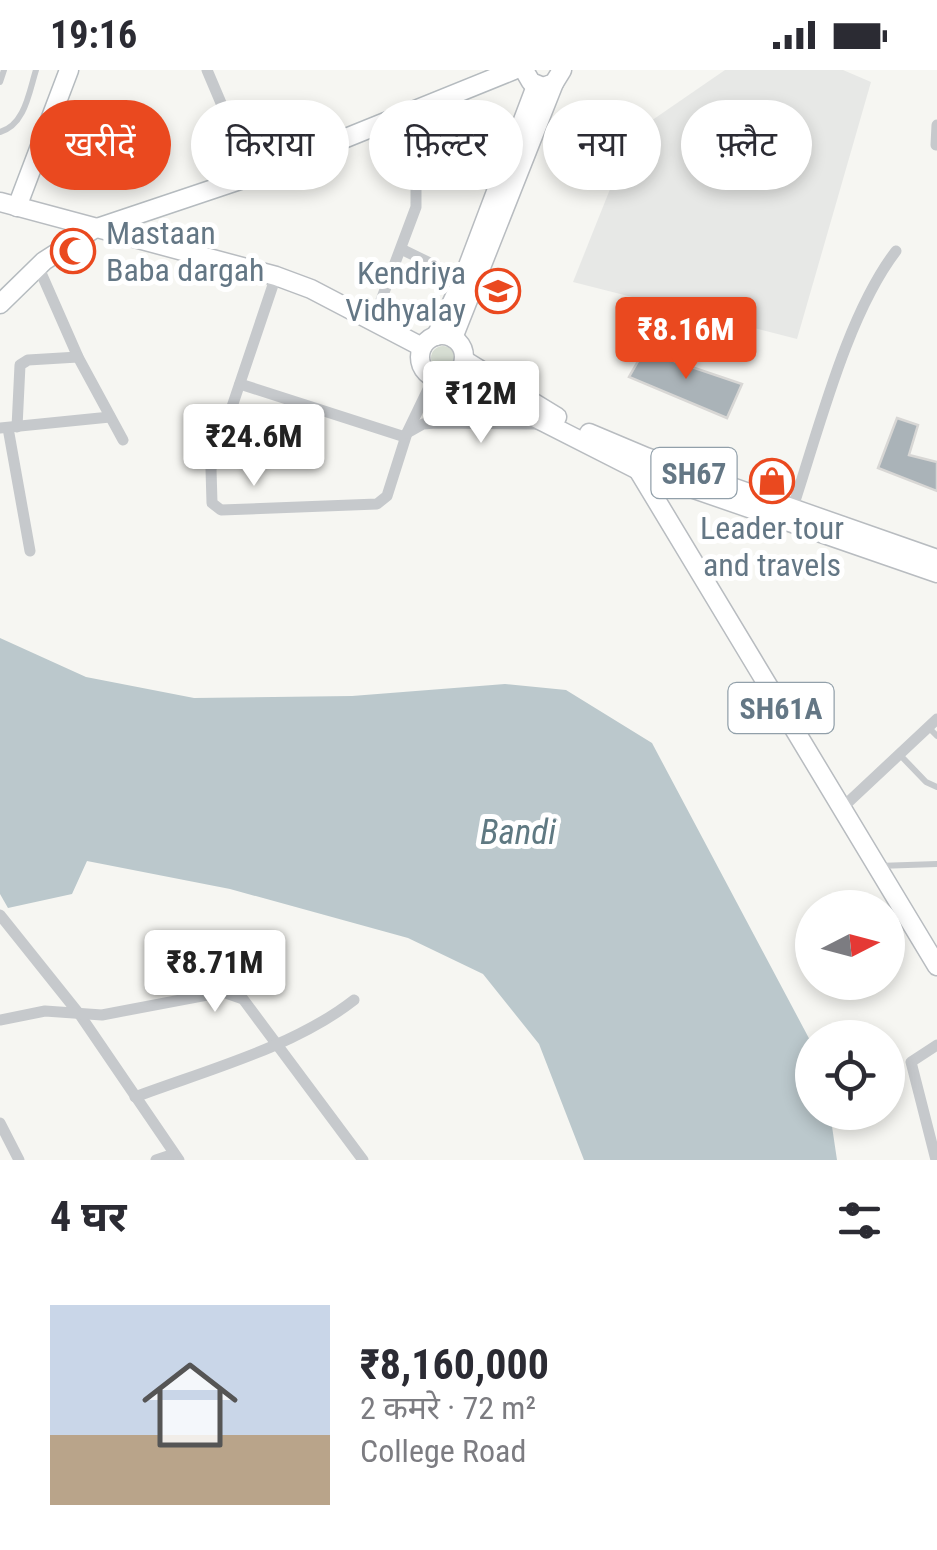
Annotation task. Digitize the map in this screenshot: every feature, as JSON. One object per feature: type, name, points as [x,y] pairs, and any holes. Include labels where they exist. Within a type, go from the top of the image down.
[{"type":"main road","points":[[70,70],[5,203],[276,276],[374,319],[437,340],[462,347],[458,368],[434,377],[422,365],[437,340],[468,281],[551,80],[527,78],[524,70]]},
{"type":"main road","points":[[440,100],[514,70]]},
{"type":"main road","points":[[0,304],[38,266],[94,229],[210,190]]},
{"type":"main road","name":"SH67","points":[[458,368],[626,450],[937,559]]},
{"type":"main road","name":"SH67","points":[[458,368],[547,424],[636,469],[937,573]]},
{"type":"main road","name":"SH61A","points":[[626,450],[876,866],[930,937],[937,966]]},
{"type":"street","points":[[207,70],[220,100]]},
{"type":"street","points":[[936,144],[937,125]]},
{"type":"street","points":[[374,319],[416,207],[416,190]]},
{"type":"street","points":[[402,249],[468,281]]},
{"type":"street","points":[[793,507],[851,336],[876,277],[896,251]]},
{"type":"street","points":[[38,266],[78,356],[123,440]]},
{"type":"street","points":[[276,276],[211,470],[212,502],[220,510],[377,504],[387,496],[406,435],[434,377]]},
{"type":"street","points":[[30,551],[8,428],[20,364],[78,356]]},
{"type":"street","points":[[240,384],[406,435],[423,424],[547,424]]},
{"type":"street","points":[[8,428],[110,416]]},
{"type":"street","points":[[842,808],[934,728]]},
{"type":"street","points":[[0,916],[80,1015],[177,1157],[156,1160]]},
{"type":"street","points":[[0,1020],[33,1012],[80,1015],[148,1008],[228,992],[243,999],[363,1160]]},
{"type":"street","points":[[135,1097],[306,1033],[354,1000]]},
{"type":"street","points":[[936,1160],[911,1062],[937,1045]]},
{"type":"street","points":[[0,1123],[20,1160]]},
{"type":"lane","points":[[0,82],[4,70]]},
{"type":"lane","points":[[0,132],[9,129],[21,116],[36,70]]},
{"type":"lane","points":[[900,755],[937,788]]},
{"type":"lane","points":[[876,866],[937,864]]},
{"type":"shaded area","points":[[725,70],[843,70],[871,82],[797,339],[573,282],[610,190],[661,190],[661,114],[681,100],[681,190],[812,190],[812,100],[681,100]]},
{"type":"shaded area","points":[[438,346],[448,346],[455,358],[448,370],[438,370],[431,363],[431,353]]},
{"type":"shaded area","points":[[462,392],[501,407],[500,416],[435,415],[435,405],[442,397]]},
{"type":"water","name":"Bandi","points":[[0,638],[86,677],[194,698],[352,696],[505,684],[566,690],[652,743],[799,1020],[795,1020],[795,1130],[833,1130],[837,1160],[584,1160],[539,1044],[483,974],[408,938],[230,889],[87,861],[72,894],[8,908],[0,894]]},
{"type":"building","points":[[648,344],[665,350],[662,357],[742,384],[727,418],[629,377]]},
{"type":"building","points":[[897,418],[918,425],[909,455],[937,462],[937,491],[878,468]]},
{"type":"place","name":"Mastaan Baba dargah","points":[[73,251]]},
{"type":"place","name":"Kendriya Vidhyalay","points":[[498,291]]},
{"type":"place","name":"Leader tour and travels","points":[[772,481]]}]
